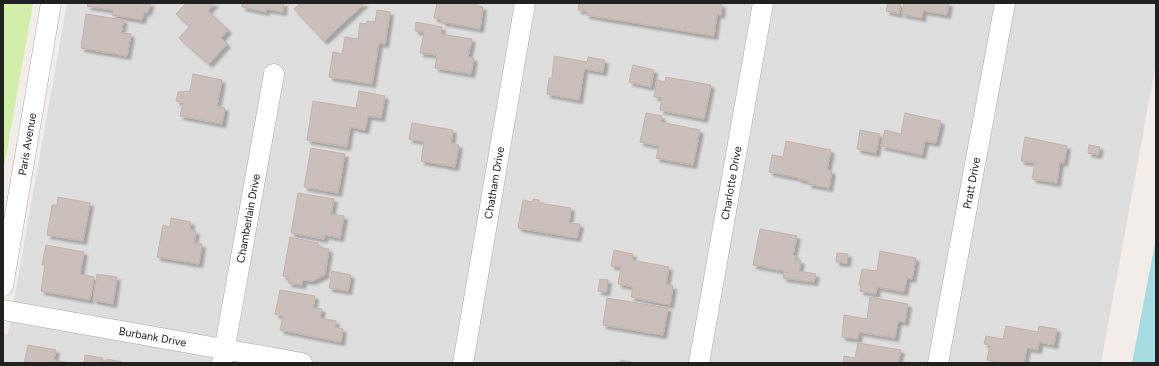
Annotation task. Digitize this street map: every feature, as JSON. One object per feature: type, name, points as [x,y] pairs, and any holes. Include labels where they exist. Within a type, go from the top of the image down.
[{"type":"street","name":"Paris Avenue","points":[[3,286],[51,3]]},
{"type":"street","name":"Chatham Drive","points":[[463,363],[525,3]]},
{"type":"street","name":"Charlotte Drive","points":[[699,363],[763,3]]},
{"type":"street","name":"Pratt Drive","points":[[938,363],[1005,3]]},
{"type":"street","name":"Chamberlain Drive","points":[[223,356],[274,74]]},
{"type":"street","name":"Burbank Drive","points":[[3,310],[223,356],[302,363]]},
{"type":"shaded area","points":[[67,3],[1156,3],[1156,63],[1101,363],[3,363],[3,333],[8,334]]},
{"type":"green space","points":[[3,3],[33,3],[3,173]]},
{"type":"water","points":[[1156,238],[1156,363],[1132,363]]},
{"type":"building","points":[[88,3],[151,3],[147,13],[144,12],[142,20],[112,15],[113,10],[87,6]]},
{"type":"building","points":[[186,3],[215,3],[208,11],[228,30],[221,38],[227,44],[209,64],[179,38],[190,26],[176,14]]},
{"type":"building","points":[[242,3],[284,3],[283,12],[266,9],[266,12],[242,7]]},
{"type":"building","points":[[301,3],[365,3],[324,41],[294,9]]},
{"type":"building","points":[[437,3],[476,3],[476,6],[483,7],[480,29],[442,22],[442,20],[434,18]]},
{"type":"building","points":[[579,3],[719,3],[722,5],[721,15],[717,14],[714,36],[586,15],[587,11],[578,10]]},
{"type":"building","points":[[888,3],[901,4],[899,14],[886,11]]},
{"type":"building","points":[[904,3],[949,3],[947,15],[923,11],[922,18],[902,14]]},
{"type":"building","points":[[377,10],[390,12],[385,44],[379,43],[372,84],[329,77],[333,52],[342,54],[345,37],[358,39],[360,23],[366,24],[367,21],[375,22]]},
{"type":"building","points":[[86,14],[124,20],[121,33],[131,34],[127,56],[81,48]]},
{"type":"building","points":[[416,22],[442,27],[441,34],[472,39],[468,57],[474,58],[471,74],[435,68],[437,55],[420,53],[424,32],[415,31]]},
{"type":"building","points":[[554,56],[587,62],[588,57],[605,60],[603,72],[584,69],[579,100],[547,94],[549,78],[552,78]]},
{"type":"building","points":[[633,65],[654,70],[651,87],[629,82]]},
{"type":"building","points":[[193,74],[222,80],[217,106],[225,108],[222,124],[180,116],[183,103],[176,101],[178,92],[190,91]]},
{"type":"building","points":[[666,77],[711,85],[704,119],[660,110],[662,98],[654,97],[657,80],[665,82]]},
{"type":"building","points":[[359,91],[385,96],[381,118],[368,116],[365,130],[350,127],[347,147],[307,140],[313,101],[356,108]]},
{"type":"building","points":[[646,113],[662,116],[661,122],[700,130],[693,165],[656,158],[659,146],[640,142]]},
{"type":"building","points":[[905,113],[941,121],[936,143],[925,141],[922,155],[881,146],[885,130],[901,134]]},
{"type":"building","points":[[412,123],[453,130],[451,143],[459,145],[455,167],[421,161],[424,142],[409,139]]},
{"type":"building","points":[[860,130],[880,134],[876,153],[857,149]]},
{"type":"building","points":[[1025,137],[1067,146],[1064,163],[1060,162],[1057,183],[1032,179],[1035,163],[1021,161]]},
{"type":"building","points":[[786,141],[831,150],[827,170],[832,171],[829,188],[808,184],[809,181],[798,179],[799,178],[769,172],[772,155],[783,157]]},
{"type":"building","points":[[1089,145],[1100,147],[1098,155],[1088,153]]},
{"type":"building","points":[[311,148],[345,154],[338,193],[304,187]]},
{"type":"building","points":[[298,193],[334,199],[331,214],[344,216],[340,238],[325,235],[324,239],[291,233]]},
{"type":"building","points":[[58,197],[90,203],[83,241],[47,235],[52,205],[57,205]]},
{"type":"building","points":[[533,199],[539,200],[539,203],[571,208],[569,223],[580,224],[577,238],[518,228],[523,200],[533,202]]},
{"type":"building","points":[[171,218],[191,222],[190,230],[196,231],[194,243],[202,244],[199,264],[157,257],[163,225],[170,227]]},
{"type":"building","points":[[760,229],[797,236],[793,255],[796,256],[795,260],[801,261],[799,271],[816,274],[814,282],[783,278],[784,271],[753,265]]},
{"type":"building","points":[[290,237],[318,243],[318,247],[329,249],[325,275],[312,281],[303,280],[302,285],[288,283],[289,277],[283,276]]},
{"type":"building","points":[[46,245],[84,252],[80,274],[94,277],[90,300],[41,291],[45,265],[42,265]]},
{"type":"building","points":[[614,250],[633,254],[632,260],[669,267],[666,285],[673,286],[670,305],[631,297],[633,287],[618,284],[621,267],[611,266]]},
{"type":"building","points":[[880,251],[916,258],[912,279],[907,278],[904,292],[877,287],[876,294],[860,291],[861,285],[859,285],[862,269],[877,271]]},
{"type":"building","points":[[837,253],[848,254],[847,263],[836,262]]},
{"type":"building","points":[[332,271],[351,275],[348,291],[329,288]]},
{"type":"building","points":[[97,274],[117,277],[113,304],[93,300]]},
{"type":"building","points":[[600,279],[608,280],[606,292],[598,291]]},
{"type":"building","points":[[280,290],[315,296],[313,308],[322,309],[320,318],[336,321],[335,327],[343,329],[341,342],[280,330],[283,316],[275,314]]},
{"type":"building","points":[[870,297],[908,304],[905,322],[898,321],[895,338],[859,332],[858,339],[842,337],[844,315],[867,319]]},
{"type":"building","points":[[607,298],[668,308],[663,335],[603,325]]},
{"type":"building","points":[[1006,326],[1038,332],[1039,326],[1057,329],[1054,345],[1039,342],[1038,350],[1027,348],[1024,363],[1003,363],[987,360],[990,345],[984,344],[986,336],[1003,339]]},
{"type":"building","points":[[858,343],[901,350],[898,363],[843,363],[844,356],[855,358]]},
{"type":"building","points":[[28,345],[56,350],[54,360],[71,363],[24,363]]},
{"type":"building","points":[[85,355],[103,358],[102,363],[84,363]]},
{"type":"building","points":[[107,359],[122,362],[122,363],[106,363]]},
{"type":"building","points":[[621,360],[635,363],[621,363]]}]
